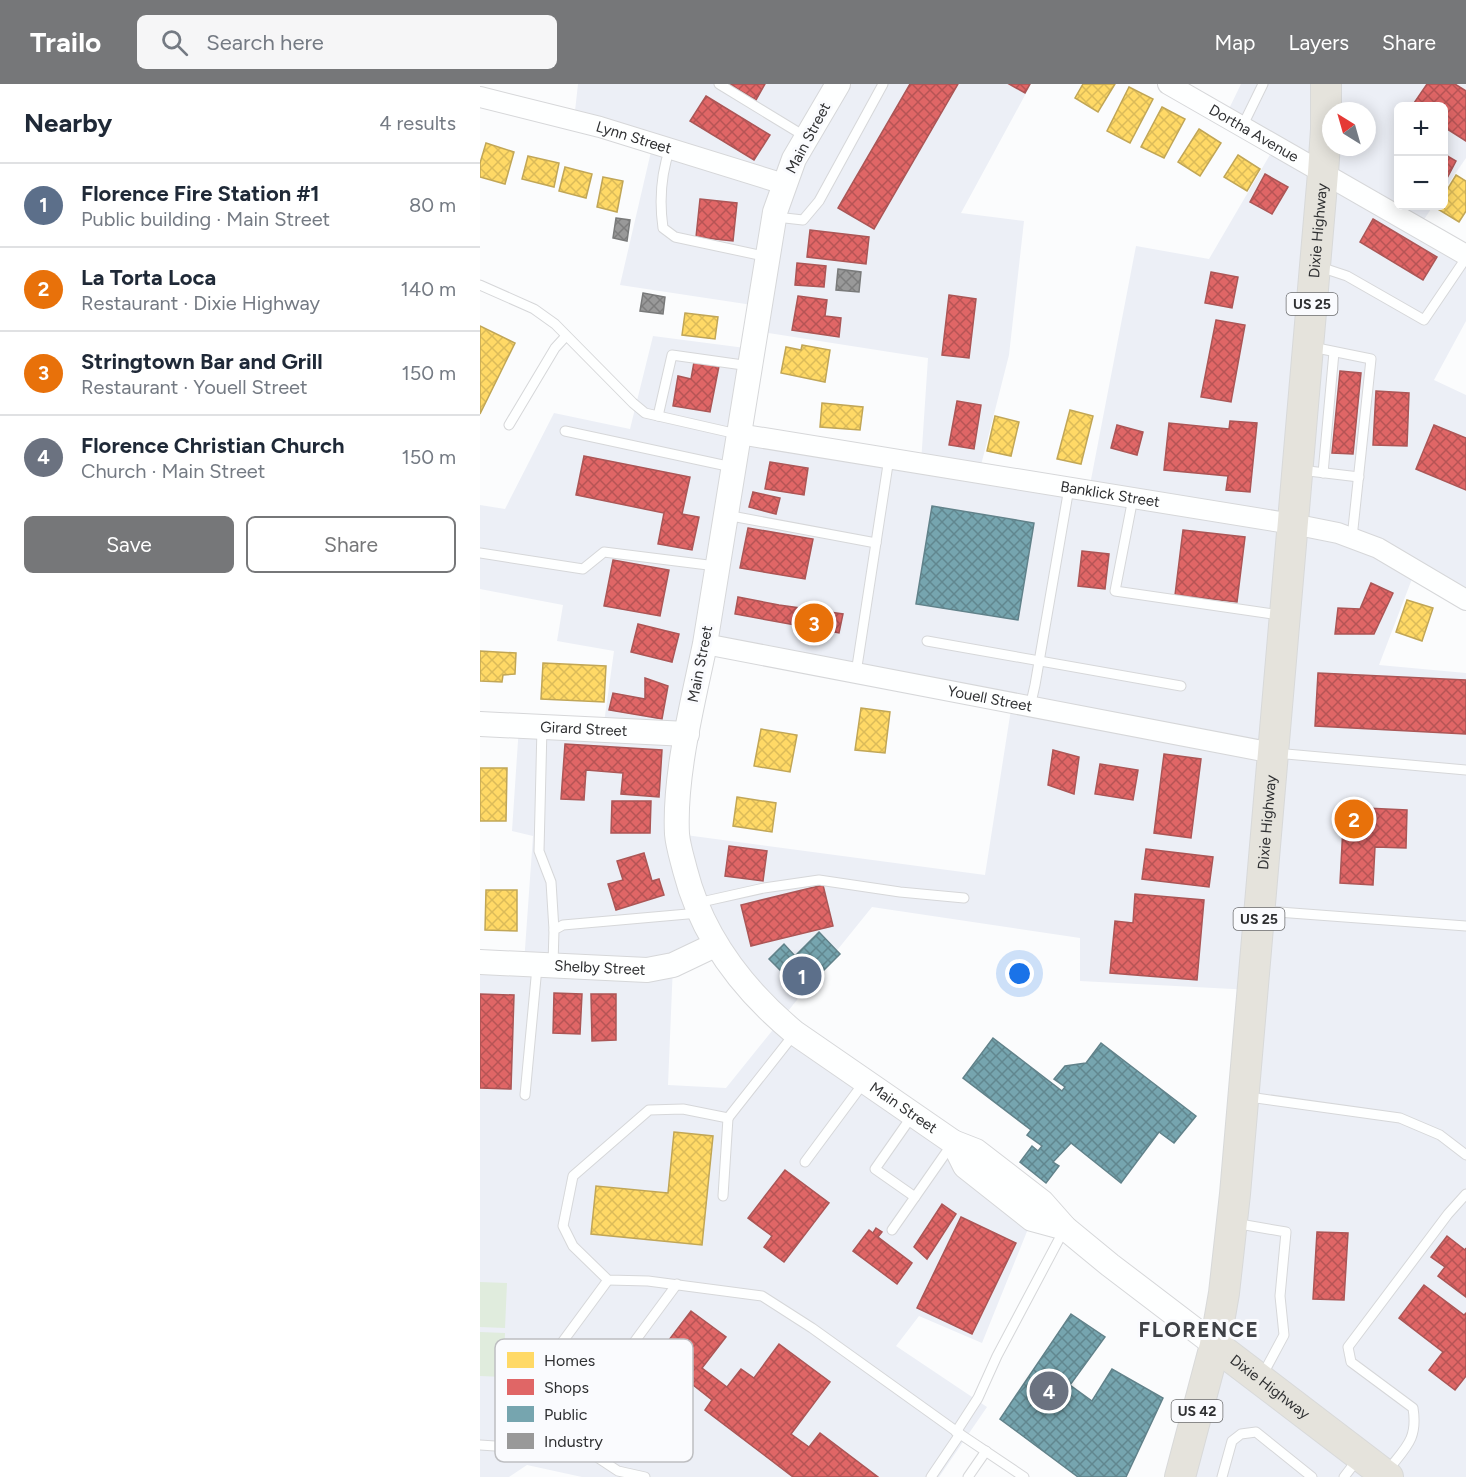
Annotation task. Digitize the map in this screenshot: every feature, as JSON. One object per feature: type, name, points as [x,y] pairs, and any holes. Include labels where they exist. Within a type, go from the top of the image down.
[{"type":"main road","name":"Dixie Highway","points":[[1326,84],[1326,129],[1315,265],[1321,349],[1311,471],[1293,524],[1232,1223],[1215,1345],[1260,1380],[1352,1467],[1386,1476]]},
{"type":"main road","name":"US 42","points":[[1180,1477],[1215,1345]]},
{"type":"street","name":"Main Street","points":[[837,84],[794,159],[774,216],[680,786],[677,834],[697,908],[715,945],[741,980],[795,1034],[953,1142],[965,1166],[1032,1219],[1065,1228],[1215,1345]]},
{"type":"street","name":"Dortha Avenue","points":[[1168,84],[1466,257]]},
{"type":"street","name":"Lynn Street","points":[[480,97],[574,120],[784,184]]},
{"type":"street","name":"Banklick Street","points":[[739,434],[1293,524],[1352,538],[1378,549],[1466,600]]},
{"type":"street","name":"Youell Street","points":[[705,644],[1273,753]]},
{"type":"street","name":"Girard Street","points":[[480,724],[687,734]]},
{"type":"street","name":"Shelby Street","points":[[480,962],[647,970],[673,965],[715,945]]},
{"type":"lane","points":[[719,84],[806,137]]},
{"type":"lane","points":[[774,216],[803,220],[819,201],[883,84]]},
{"type":"lane","points":[[1242,127],[1263,84]]},
{"type":"lane","points":[[670,148],[661,183],[663,228],[675,237],[768,256]]},
{"type":"lane","points":[[1315,265],[1347,276],[1424,320],[1466,257]]},
{"type":"lane","points":[[480,285],[534,309],[555,324],[645,413],[739,434]]},
{"type":"lane","points":[[509,425],[555,348],[566,336]]},
{"type":"lane","points":[[1352,538],[1359,477],[1359,430],[1371,359],[1321,349],[1334,394],[1331,426],[1311,471],[1359,477]]},
{"type":"lane","points":[[658,416],[672,355],[750,366]]},
{"type":"lane","points":[[565,431],[734,467]]},
{"type":"lane","points":[[856,673],[889,458]]},
{"type":"lane","points":[[1030,706],[1069,488]]},
{"type":"lane","points":[[1132,498],[1115,591],[1285,616]]},
{"type":"lane","points":[[726,515],[876,543]]},
{"type":"lane","points":[[480,553],[583,569],[604,552],[718,566]]},
{"type":"lane","points":[[927,641],[1181,686]]},
{"type":"lane","points":[[525,1095],[545,965],[554,930],[551,882],[539,851],[542,728]]},
{"type":"lane","points":[[1273,753],[1466,770]]},
{"type":"lane","points":[[554,930],[563,925],[697,908],[764,888],[819,880],[900,892],[964,898]]},
{"type":"lane","points":[[1259,911],[1466,926]]},
{"type":"lane","points":[[723,1196],[728,1118],[795,1034]]},
{"type":"lane","points":[[804,1162],[864,1081]]},
{"type":"lane","points":[[1244,1096],[1400,1118],[1440,1135],[1466,1155]]},
{"type":"lane","points":[[728,1118],[683,1109],[649,1110],[573,1176],[563,1226],[573,1246],[608,1280],[677,1284],[762,1296],[812,1328],[958,1433],[1024,1477]]},
{"type":"lane","points":[[913,1115],[874,1168],[915,1197]]},
{"type":"lane","points":[[892,1230],[953,1142]]},
{"type":"lane","points":[[1386,1476],[1411,1439],[1415,1425],[1413,1408],[1351,1362],[1348,1347],[1448,1214],[1466,1194]]},
{"type":"lane","points":[[1232,1223],[1286,1233],[1280,1296],[1284,1335],[1260,1380]]},
{"type":"lane","points":[[931,1477],[978,1398],[997,1356],[1065,1228]]},
{"type":"lane","points":[[565,1339],[608,1280]]},
{"type":"lane","points":[[636,1339],[677,1284]]},
{"type":"lane","points":[[1222,1477],[1232,1441],[1240,1434],[1256,1432],[1312,1477]]},
{"type":"lane","points":[[480,1445],[495,1446]]},
{"type":"lane","points":[[968,1477],[986,1451]]},
{"type":"lane","points":[[604,1462],[618,1471],[645,1477]]},
{"type":"shaded area","points":[[578,84],[1031,84],[961,213],[1024,221],[1009,355],[979,473],[1089,490],[1136,246],[1209,259],[1275,146],[1225,117],[1241,84],[1466,84],[1466,158],[1448,184],[1448,102],[1394,102],[1394,210],[1430,210],[1419,227],[1466,255],[1466,321],[1434,380],[1466,395],[1466,600],[1415,571],[1379,665],[1466,673],[1466,1477],[1180,1477],[1190,1435],[1252,990],[1080,981],[1080,938],[872,907],[780,1021],[1032,1219],[982,1343],[919,1316],[896,1346],[987,1407],[939,1477],[582,1477],[527,1465],[509,1477],[480,1477],[480,962],[524,963],[533,836],[512,831],[519,726],[603,730],[614,651],[557,641],[563,605],[480,589],[480,505],[505,509],[554,413],[630,429],[653,336],[753,349],[740,434],[921,463],[928,358],[756,331],[759,306],[620,285],[653,143],[574,120]],"holes":[[[705,644],[1012,703],[985,875],[678,834]],[[714,945],[780,1021],[726,1088],[668,1085],[673,965]]]},
{"type":"green space","points":[[480,1282],[507,1283],[505,1328],[480,1327]]},
{"type":"green space","points":[[480,1332],[505,1333],[505,1339],[495,1339],[495,1377],[480,1376]]},
{"type":"building: Homes","points":[[1083,84],[1115,84],[1098,112],[1075,98]]},
{"type":"building: Homes","points":[[1129,87],[1153,99],[1130,143],[1107,131]]},
{"type":"building: Homes","points":[[1162,107],[1185,119],[1164,158],[1141,147]]},
{"type":"building: Homes","points":[[1199,129],[1221,143],[1200,176],[1178,162]]},
{"type":"building: Homes","points":[[486,143],[514,152],[505,184],[480,177],[480,163]]},
{"type":"building: Homes","points":[[1238,155],[1260,169],[1247,191],[1224,177]]},
{"type":"building: Homes","points":[[528,156],[559,163],[554,187],[522,179]]},
{"type":"building: Homes","points":[[565,167],[592,174],[586,198],[559,191]]},
{"type":"building: Homes","points":[[1456,175],[1466,181],[1466,211],[1459,222],[1439,210],[1448,210],[1448,188]]},
{"type":"building: Homes","points":[[603,177],[623,181],[617,212],[597,207]]},
{"type":"building: Homes","points":[[685,313],[718,317],[715,339],[682,335]]},
{"type":"building: Homes","points":[[480,326],[515,343],[480,414]]},
{"type":"building: Homes","points":[[802,345],[830,350],[825,382],[781,373],[786,347],[801,350]]},
{"type":"building: Homes","points":[[822,403],[863,407],[860,430],[820,427]]},
{"type":"building: Homes","points":[[1070,410],[1093,416],[1081,464],[1057,459]]},
{"type":"building: Homes","points":[[995,416],[1019,422],[1011,456],[987,451]]},
{"type":"building: Homes","points":[[1407,600],[1433,608],[1422,641],[1396,632]]},
{"type":"building: Homes","points":[[480,651],[516,653],[515,674],[503,675],[502,682],[480,681]]},
{"type":"building: Homes","points":[[543,663],[606,666],[604,702],[541,699]]},
{"type":"building: Homes","points":[[861,708],[890,712],[885,753],[855,750]]},
{"type":"building: Homes","points":[[761,729],[797,735],[790,772],[754,766]]},
{"type":"building: Homes","points":[[480,768],[507,768],[506,821],[480,821]]},
{"type":"building: Homes","points":[[737,797],[776,803],[772,832],[733,826]]},
{"type":"building: Homes","points":[[486,890],[517,890],[517,931],[485,930]]},
{"type":"building: Homes","points":[[674,1132],[713,1136],[702,1245],[591,1234],[596,1186],[668,1193]]},
{"type":"building: Shops","points":[[729,84],[765,84],[756,100]]},
{"type":"building: Shops","points":[[910,84],[958,84],[874,229],[838,208]]},
{"type":"building: Shops","points":[[1009,84],[1030,84],[1025,93]]},
{"type":"building: Shops","points":[[1427,84],[1455,84],[1466,91],[1466,141],[1448,130],[1448,102],[1415,102]]},
{"type":"building: Shops","points":[[706,96],[770,135],[754,160],[690,121]]},
{"type":"building: Shops","points":[[1448,156],[1456,161],[1448,176]]},
{"type":"building: Shops","points":[[1265,174],[1288,187],[1272,214],[1250,202]]},
{"type":"building: Shops","points":[[700,199],[737,203],[733,241],[696,237]]},
{"type":"building: Shops","points":[[1373,219],[1437,257],[1423,280],[1360,242]]},
{"type":"building: Shops","points":[[810,230],[869,237],[866,264],[807,257]]},
{"type":"building: Shops","points":[[797,263],[826,266],[824,287],[795,285]]},
{"type":"building: Shops","points":[[1211,272],[1238,277],[1232,308],[1205,303]]},
{"type":"building: Shops","points":[[949,295],[976,299],[969,358],[942,355]]},
{"type":"building: Shops","points":[[798,296],[827,300],[825,316],[841,318],[839,337],[792,330]]},
{"type":"building: Shops","points":[[1216,320],[1245,325],[1231,402],[1201,397]]},
{"type":"building: Shops","points":[[694,362],[719,366],[710,412],[673,406],[678,376],[691,379]]},
{"type":"building: Shops","points":[[1340,371],[1361,373],[1353,454],[1332,453]]},
{"type":"building: Shops","points":[[1376,391],[1409,393],[1407,446],[1373,445]]},
{"type":"building: Shops","points":[[957,401],[981,405],[974,449],[949,445]]},
{"type":"building: Shops","points":[[1230,421],[1257,423],[1250,492],[1226,490],[1228,476],[1164,470],[1169,423],[1229,429]]},
{"type":"building: Shops","points":[[1117,425],[1143,432],[1137,455],[1111,448]]},
{"type":"building: Shops","points":[[1434,425],[1466,438],[1466,490],[1416,469]]},
{"type":"building: Shops","points":[[584,456],[690,477],[682,514],[699,517],[692,550],[658,544],[664,513],[576,495]]},
{"type":"building: Shops","points":[[770,462],[808,468],[804,495],[765,489]]},
{"type":"building: Shops","points":[[753,492],[780,498],[776,514],[749,507]]},
{"type":"building: Shops","points":[[748,528],[813,539],[805,579],[740,568]]},
{"type":"building: Shops","points":[[1183,530],[1245,537],[1237,602],[1175,595]]},
{"type":"building: Shops","points":[[1082,551],[1109,554],[1105,589],[1078,586]]},
{"type":"building: Shops","points":[[613,560],[669,570],[660,616],[604,606]]},
{"type":"building: Shops","points":[[1371,583],[1393,593],[1374,634],[1335,634],[1338,608],[1360,609]]},
{"type":"building: Shops","points":[[738,597],[843,614],[839,633],[735,614]]},
{"type":"building: Shops","points":[[638,624],[679,634],[672,662],[631,652]]},
{"type":"building: Shops","points":[[1318,673],[1466,680],[1466,734],[1315,726]]},
{"type":"building: Shops","points":[[645,678],[668,686],[662,719],[609,710],[613,693],[645,699]]},
{"type":"building: Shops","points":[[565,744],[662,750],[659,797],[621,794],[623,773],[586,770],[584,800],[561,799]]},
{"type":"building: Shops","points":[[1053,750],[1079,757],[1074,794],[1048,785]]},
{"type":"building: Shops","points":[[1164,754],[1201,759],[1191,838],[1154,833]]},
{"type":"building: Shops","points":[[1100,764],[1138,770],[1133,800],[1095,794]]},
{"type":"building: Shops","points":[[612,801],[651,801],[650,833],[611,833]]},
{"type":"building: Shops","points":[[1344,807],[1407,810],[1406,848],[1375,847],[1373,885],[1340,883]]},
{"type":"building: Shops","points":[[729,846],[767,851],[763,881],[725,876]]},
{"type":"building: Shops","points":[[1146,849],[1213,857],[1209,887],[1142,879]]},
{"type":"building: Shops","points":[[644,853],[652,881],[659,879],[664,895],[616,910],[608,884],[623,880],[617,861]]},
{"type":"building: Shops","points":[[823,885],[833,926],[751,946],[741,905]]},
{"type":"building: Shops","points":[[1135,894],[1204,900],[1197,980],[1110,973],[1115,921],[1133,923]]},
{"type":"building: Shops","points":[[554,993],[582,994],[580,1034],[553,1033]]},
{"type":"building: Shops","points":[[480,994],[514,995],[511,1089],[480,1088]]},
{"type":"building: Shops","points":[[591,994],[616,994],[616,1040],[592,1041]]},
{"type":"building: Shops","points":[[785,1170],[829,1203],[784,1262],[764,1247],[772,1236],[748,1218]]},
{"type":"building: Shops","points":[[942,1204],[956,1214],[927,1259],[914,1247]]},
{"type":"building: Shops","points":[[961,1217],[1016,1243],[972,1334],[917,1308]]},
{"type":"building: Shops","points":[[876,1228],[882,1232],[878,1237],[912,1263],[897,1284],[853,1251],[869,1230],[873,1233]]},
{"type":"building: Shops","points":[[1317,1232],[1348,1233],[1344,1300],[1313,1299]]},
{"type":"building: Shops","points":[[1447,1236],[1465,1250],[1466,1248],[1466,1297],[1438,1276],[1445,1267],[1431,1257]]},
{"type":"building: Shops","points":[[1424,1285],[1464,1315],[1466,1313],[1466,1376],[1455,1390],[1429,1370],[1443,1352],[1399,1318]]},
{"type":"building: Shops","points":[[691,1311],[726,1337],[702,1368],[727,1387],[741,1369],[754,1378],[779,1344],[830,1382],[791,1434],[809,1447],[820,1433],[878,1477],[793,1477],[705,1410],[712,1400],[693,1385],[693,1339],[670,1339]]},
{"type":"building: Public","points":[[932,506],[1034,523],[1018,620],[916,604]]},
{"type":"building: Public","points":[[819,932],[840,954],[802,992],[769,959],[784,944],[795,956]]},
{"type":"building: Public","points":[[993,1038],[1062,1091],[1065,1087],[1054,1079],[1065,1066],[1086,1063],[1101,1043],[1196,1116],[1174,1143],[1159,1132],[1121,1183],[1071,1143],[1053,1162],[1059,1166],[1046,1183],[1020,1162],[1032,1146],[1038,1151],[1042,1146],[1027,1135],[1031,1130],[963,1078]]},
{"type":"building: Public","points":[[1071,1314],[1105,1337],[1070,1385],[1092,1401],[1112,1369],[1163,1398],[1126,1477],[1078,1477],[1000,1419]]},
{"type":"building: Industry","points":[[616,218],[630,220],[627,241],[613,238]]},
{"type":"building: Industry","points":[[838,269],[861,272],[859,292],[836,290]]},
{"type":"building: Industry","points":[[643,293],[665,297],[663,314],[640,311]]},
{"type":"place","name":"Stringtown Bar and Grill","points":[[814,623]]},
{"type":"place","name":"La Torta Loca","points":[[1354,819]]},
{"type":"place","name":"Florence Fire Station #1","points":[[802,976]]},
{"type":"place","name":"Florence Christian Church","points":[[1049,1391]]},
{"type":"district","name":"FLORENCE","points":[[1199,1329]]}]
